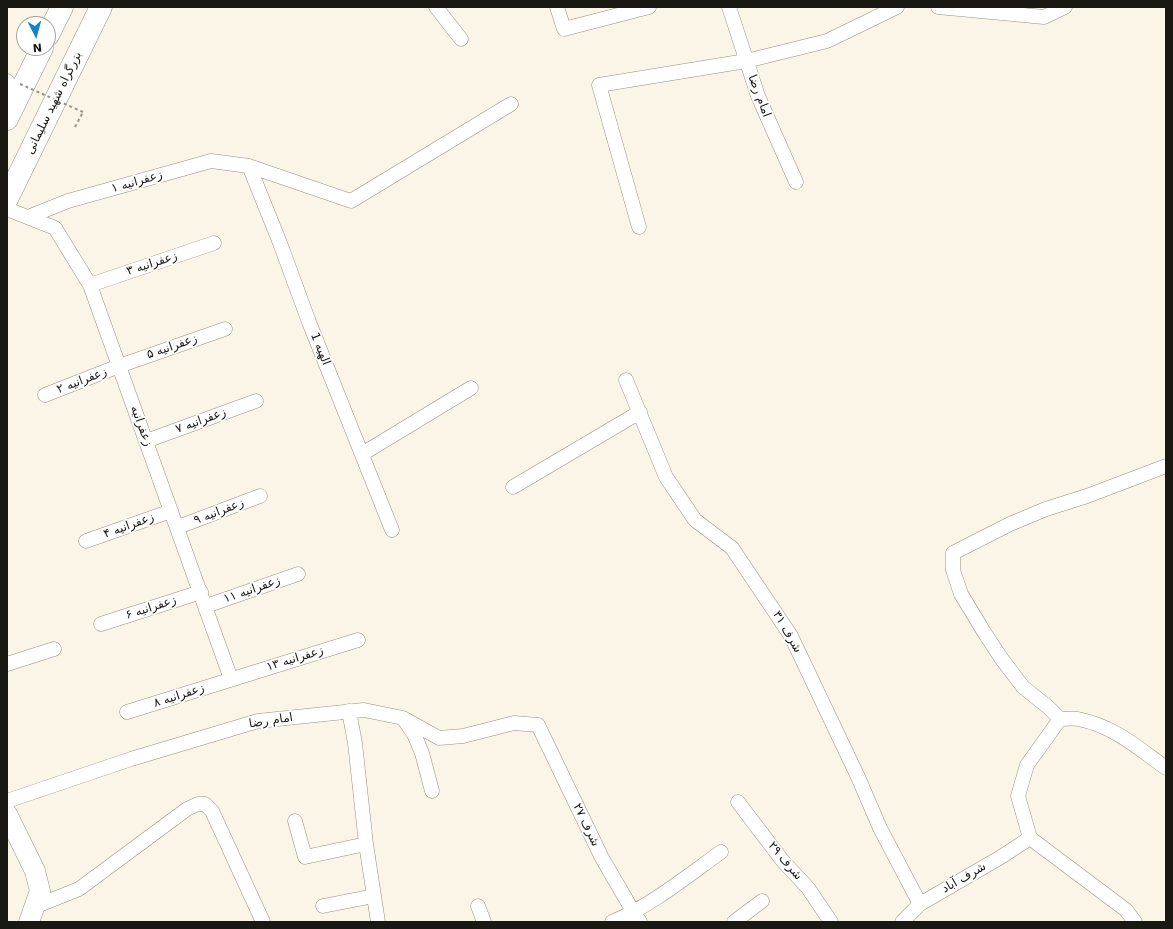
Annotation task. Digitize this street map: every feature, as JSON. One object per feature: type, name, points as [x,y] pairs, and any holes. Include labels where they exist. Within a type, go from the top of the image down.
[{"type":"highway","points":[[56,19],[62,7]]},
{"type":"highway","name":"بزرگراه شهید سلیمانی","points":[[7,199],[101,7]]},
{"type":"highway","points":[[7,119],[15,87],[36,56]]},
{"type":"main road","points":[[7,814],[36,875],[40,891],[32,914]]},
{"type":"street","points":[[436,7],[461,39]]},
{"type":"street","points":[[557,7],[564,29],[649,7]]},
{"type":"street","name":"امام رضا","points":[[729,7],[758,96],[796,182]]},
{"type":"street","points":[[639,227],[599,85],[746,61],[827,41],[897,7]]},
{"type":"street","points":[[938,7],[1044,17],[1065,7]]},
{"type":"street","name":"زعفرانیه ۱","points":[[28,217],[68,201],[211,161],[249,166],[351,201],[511,104]]},
{"type":"street","name":"الهیه 1","points":[[249,166],[392,530]]},
{"type":"street","name":"زعفرانیه","points":[[7,209],[55,228],[90,285],[232,679]]},
{"type":"street","name":"زعفرانیه ۳","points":[[90,285],[214,243]]},
{"type":"street","name":"زعفرانیه ۵","points":[[119,366],[225,329]]},
{"type":"street","name":"زعفرانیه ۲","points":[[44,395],[119,366]]},
{"type":"street","name":"شرف ۳۱","points":[[626,380],[666,477],[695,520],[732,548],[792,636],[858,777],[880,828],[920,904]]},
{"type":"street","points":[[362,454],[471,388]]},
{"type":"street","name":"زعفرانیه ۷","points":[[146,441],[256,401]]},
{"type":"street","points":[[513,487],[640,412]]},
{"type":"street","points":[[1166,466],[1087,496],[1046,509],[1003,527],[953,553],[953,570],[961,594],[1001,658],[1024,687],[1060,719],[1077,718],[1108,728],[1125,738],[1166,768]]},
{"type":"street","name":"زعفرانیه ۹","points":[[178,527],[260,496]]},
{"type":"street","name":"زعفرانیه ۴","points":[[86,541],[171,511]]},
{"type":"street","name":"زعفرانیه ۱۱","points":[[206,606],[298,574]]},
{"type":"street","name":"زعفرانیه ۶","points":[[101,624],[201,592]]},
{"type":"street","name":"زعفرانیه ۱۳","points":[[232,679],[358,640]]},
{"type":"street","points":[[7,664],[54,648]]},
{"type":"street","name":"زعفرانیه ۸","points":[[128,712],[232,679]]},
{"type":"street","name":"امام رضا","points":[[7,801],[131,759],[258,721],[364,710],[403,718],[439,738],[463,736],[514,723],[538,725]]},
{"type":"street","points":[[349,711],[358,765],[366,844],[378,922]]},
{"type":"street","points":[[403,718],[414,734],[422,753],[432,791]]},
{"type":"street","points":[[1060,719],[1026,765],[1018,796],[1030,838],[1126,910],[1135,922]]},
{"type":"street","name":"شرف ۲۷","points":[[538,725],[602,858],[637,917]]},
{"type":"street","name":"شرف ۲۹","points":[[738,802],[782,860],[808,888],[831,922]]},
{"type":"street","points":[[32,914],[79,889],[187,809],[198,804],[205,804],[212,811],[262,922]]},
{"type":"street","points":[[295,821],[305,857],[366,844]]},
{"type":"street","name":"شرف آباد","points":[[902,922],[920,904],[1001,857],[1030,838]]},
{"type":"street","points":[[612,922],[637,917],[673,887],[721,852]]},
{"type":"street","points":[[323,906],[374,896]]},
{"type":"street","points":[[734,922],[762,901]]},
{"type":"street","points":[[478,906],[484,922]]},
{"type":"path","points":[[15,87],[83,112],[75,127]]}]
